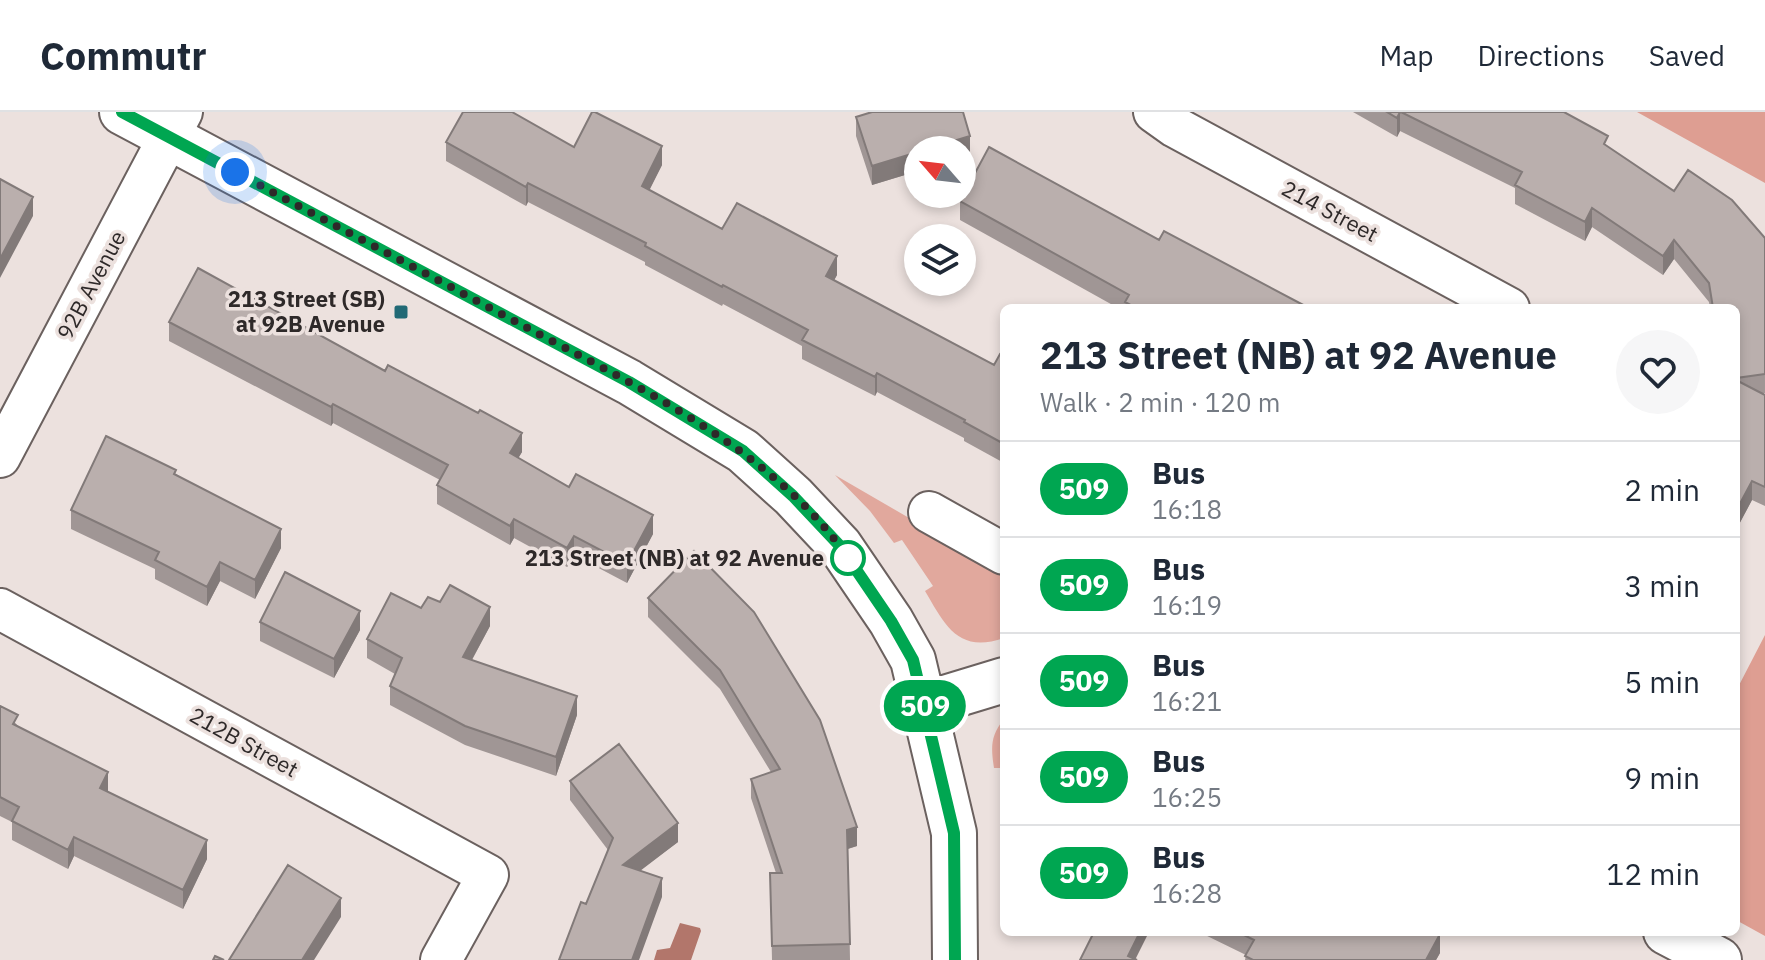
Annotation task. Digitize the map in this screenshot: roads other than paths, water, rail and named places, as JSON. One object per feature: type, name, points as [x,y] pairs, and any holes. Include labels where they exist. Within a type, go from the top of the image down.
[{"type":"street","points":[[122,112],[175,124],[629,382],[743,451],[793,496],[840,546],[891,621],[913,660],[954,833],[955,960]]},
{"type":"street","name":"214 Street","points":[[1154,112],[1175,127],[1502,304]]},
{"type":"street","name":"92B Avenue","points":[[0,457],[175,124]]},
{"type":"street","points":[[929,512],[1000,552]]},
{"type":"street","name":"212B Street","points":[[0,609],[488,875],[441,960]]},
{"type":"street","points":[[925,704],[1000,681]]},
{"type":"street","points":[[1674,936],[1719,960]]},
{"type":"place","name":"213 Street (SB) at 92B Avenue","points":[[401,312]]},
{"type":"place","name":"213 Street (NB) at 92 Avenue","points":[[848,558]]}]
